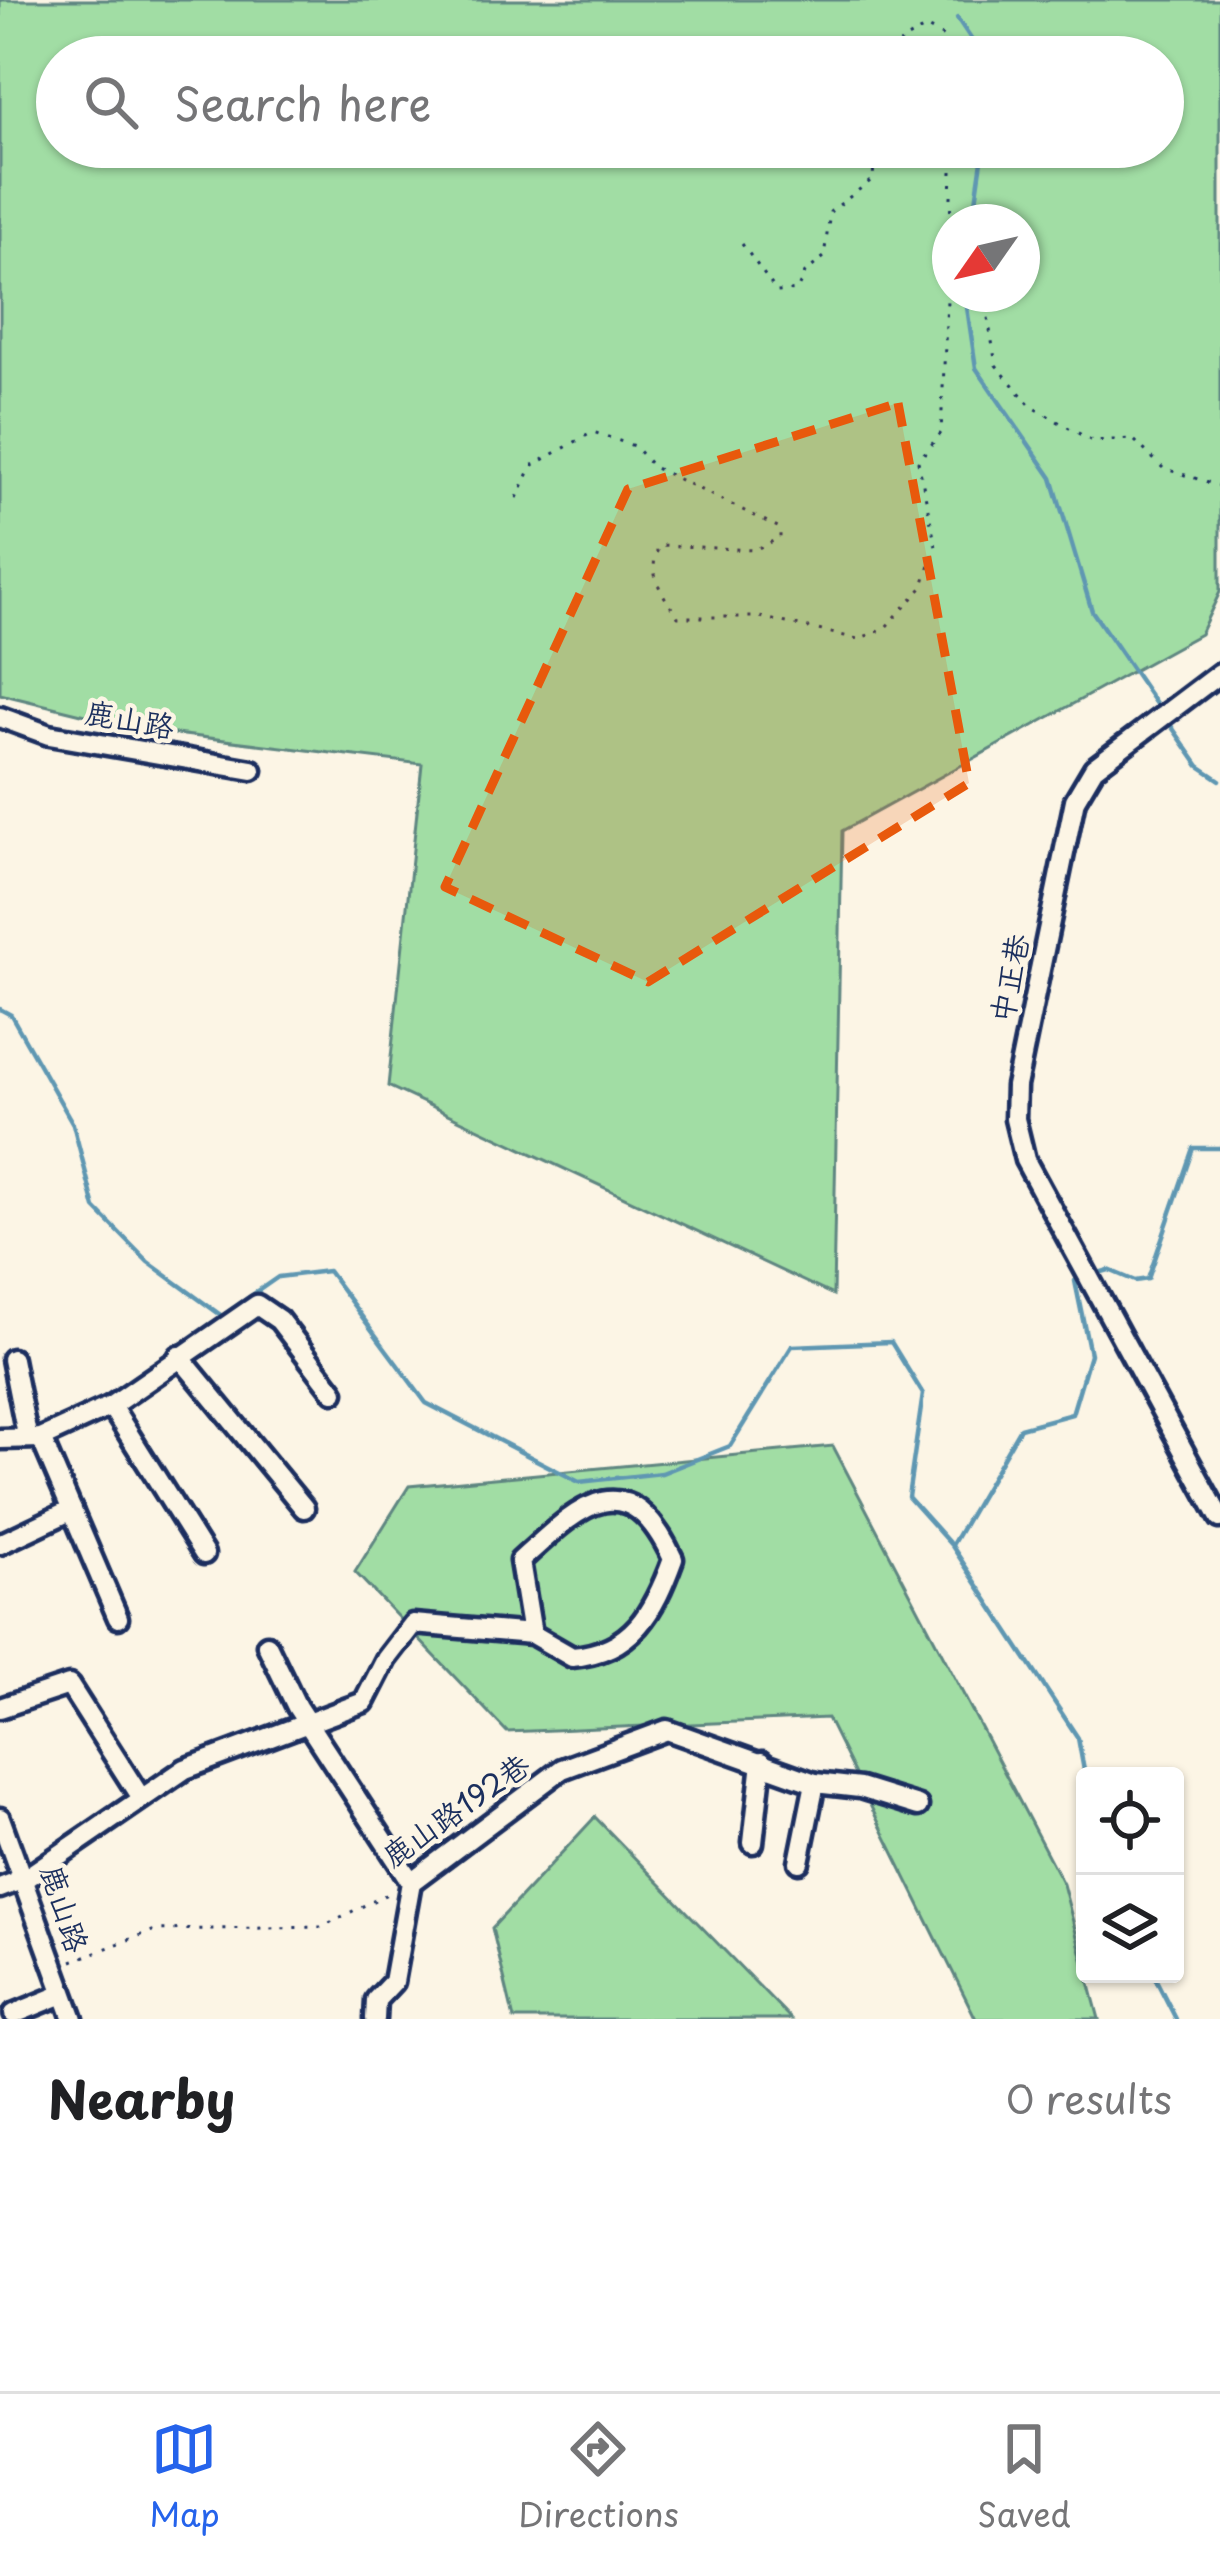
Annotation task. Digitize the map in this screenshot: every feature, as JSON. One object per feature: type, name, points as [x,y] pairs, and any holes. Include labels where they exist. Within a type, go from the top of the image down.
[{"type":"street","name":"中正巷","points":[[1220,674],[1094,767],[1075,800],[1016,1086],[1015,1119],[1025,1160],[1220,1518]]},
{"type":"street","name":"鹿山路","points":[[0,717],[49,734],[252,770]]},
{"type":"street","points":[[0,1439],[34,1437],[111,1406],[257,1305],[279,1319],[334,1392]]},
{"type":"street","points":[[179,1355],[304,1508]]},
{"type":"street","points":[[12,1359],[34,1437],[72,1510],[118,1618]]},
{"type":"street","points":[[111,1406],[204,1554]]},
{"type":"street","points":[[0,1888],[26,1878],[140,1795],[185,1769],[364,1702],[386,1659],[413,1624],[532,1634],[572,1657],[614,1645],[650,1616],[665,1581],[673,1559],[660,1532],[638,1510],[609,1500],[590,1502],[573,1513],[520,1561],[532,1634]]},
{"type":"street","points":[[0,1544],[72,1510]]},
{"type":"street","points":[[267,1645],[306,1722],[410,1882],[393,1982],[376,2000],[375,2019]]},
{"type":"street","points":[[0,1708],[69,1685],[140,1795]]},
{"type":"street","name":"鹿山路192巷","points":[[410,1882],[562,1769],[667,1730],[815,1784],[860,1788],[918,1806]]},
{"type":"street","points":[[753,1843],[762,1762]]},
{"type":"street","points":[[799,1862],[815,1784]]},
{"type":"street","name":"鹿山路","points":[[0,1818],[26,1878],[73,2019]]},
{"type":"street","points":[[14,2014],[63,1994]]},
{"type":"path","points":[[911,36],[927,28],[942,36]]},
{"type":"path","points":[[742,244],[776,292],[797,290],[805,273],[824,257],[830,212],[873,179],[874,168]]},
{"type":"path","points":[[951,204],[952,168]]},
{"type":"path","points":[[517,497],[532,466],[592,431],[634,446],[653,467],[780,527],[780,538],[754,550],[660,545],[652,560],[657,585],[678,617],[760,617],[858,639],[884,629],[922,588],[936,547],[918,460],[940,433],[946,312]]},
{"type":"path","points":[[987,312],[996,365],[1031,406],[1092,441],[1133,439],[1162,468],[1220,486]]},
{"type":"path","name":"鹿山路192巷","points":[[54,1968],[154,1930],[321,1927],[410,1882]]},
{"type":"highlighted area","points":[[898,403],[969,783],[648,982],[445,887],[628,489]]},
{"type":"green space","points":[[0,0],[1220,0],[1220,592],[1200,634],[842,831],[833,1295],[388,1086],[422,764],[151,731],[0,694]]},
{"type":"green space","points":[[833,1446],[1063,1884],[1076,1933],[1076,1983],[1089,1983],[1099,2019],[976,2019],[827,1718],[507,1732],[355,1572],[409,1486]]},
{"type":"green space","points":[[595,1817],[791,2019],[514,2019],[492,1928]]},
{"type":"waterway","points":[[957,18],[969,36]]},
{"type":"waterway","points":[[976,204],[981,168]]},
{"type":"waterway","points":[[968,312],[976,368],[1052,478],[1092,611],[1160,710]]},
{"type":"waterway","points":[[1167,720],[1199,766],[1220,780]]},
{"type":"waterway","points":[[0,1009],[11,1015],[73,1124],[95,1208],[148,1262],[222,1316],[278,1277],[328,1271],[426,1403],[579,1482],[662,1473],[730,1446],[792,1346],[891,1342],[923,1394],[908,1497],[952,1546],[1078,1738],[1083,1767]]},
{"type":"waterway","points":[[1095,1274],[1109,1270],[1135,1281],[1148,1279],[1193,1148],[1220,1148]]},
{"type":"waterway","points":[[952,1545],[1020,1428],[1072,1414],[1090,1354],[1075,1281],[1084,1278]]},
{"type":"waterway","points":[[1158,1983],[1176,2019]]}]
